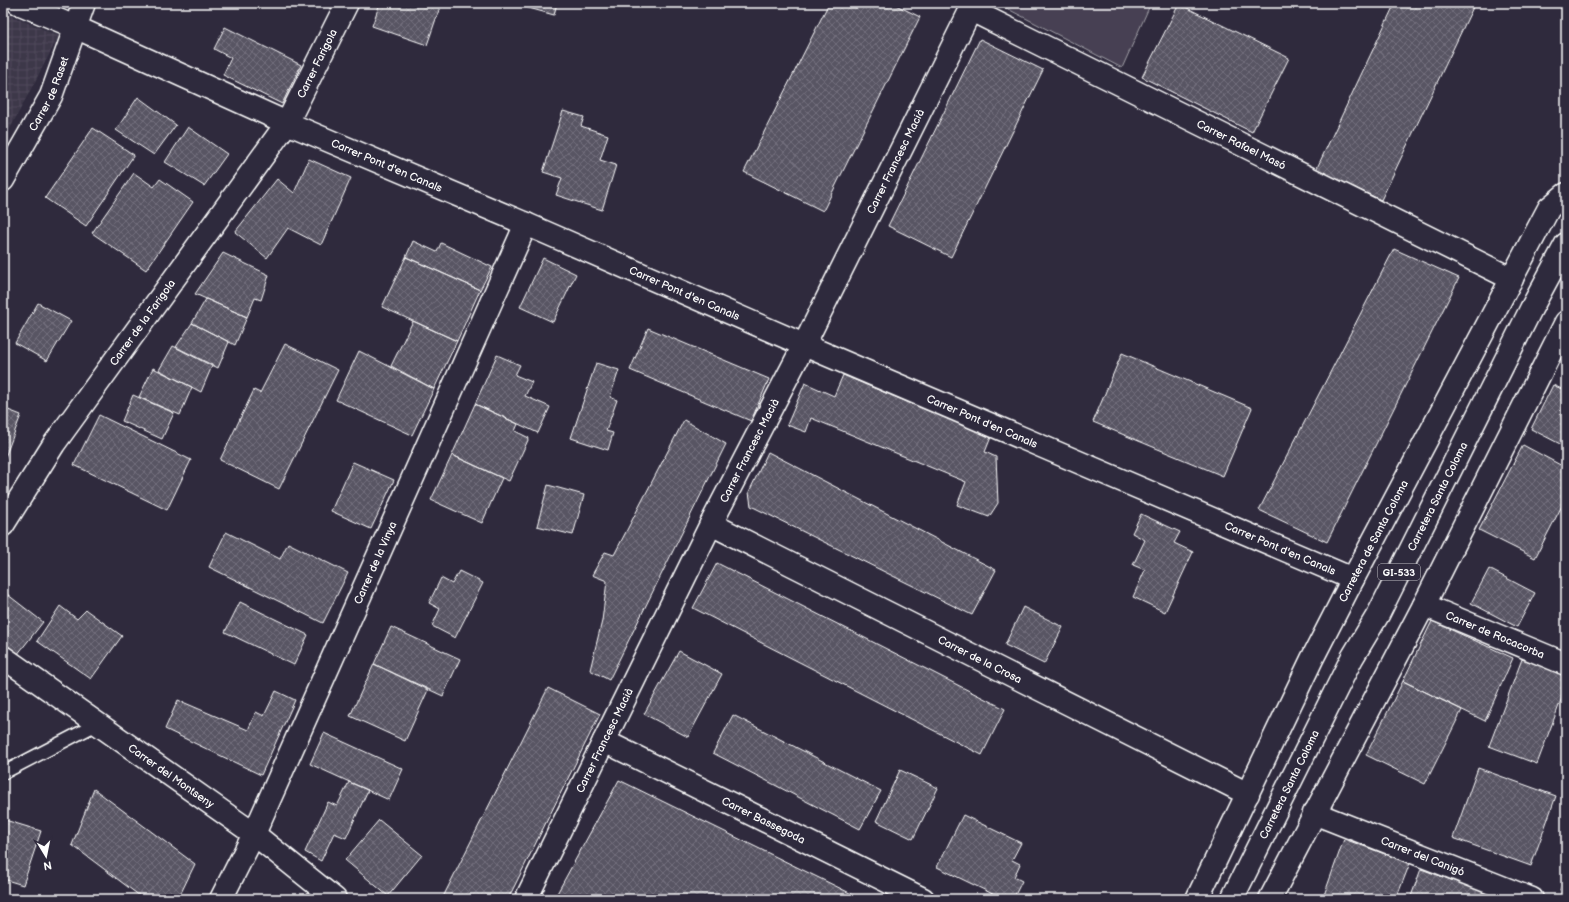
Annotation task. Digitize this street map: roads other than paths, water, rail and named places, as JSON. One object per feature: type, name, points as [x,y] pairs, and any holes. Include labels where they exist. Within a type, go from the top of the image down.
[{"type":"street","name":"Carrer Pont d'en Canals","points":[[18,3],[76,27],[287,123],[1353,579]]},
{"type":"street","name":"Carrer de Raset","points":[[3,180],[51,96],[84,3]]},
{"type":"street","name":"Carrer Farigola","points":[[287,123],[347,3]]},
{"type":"street","name":"Carrer Rafael Masó","points":[[973,6],[1512,279]]},
{"type":"street","name":"Carrer Francesc Macià","points":[[526,899],[711,524],[804,345],[973,6]]},
{"type":"street","name":"Carrer de la Farigola","points":[[3,525],[54,444],[287,123]]},
{"type":"street","name":"Carretera de Santa Coloma","points":[[1197,899],[1353,579],[1549,208],[1566,194]]},
{"type":"street","name":"Carrer de la Vinya","points":[[221,899],[254,834],[526,224]]},
{"type":"street","name":"Carretera Santa Coloma","points":[[1232,899],[1352,658],[1379,612],[1531,309],[1566,244]]},
{"type":"street","points":[[1270,899],[1424,605],[1563,334]]},
{"type":"street","name":"Carrer de la Crosa","points":[[711,524],[1248,794]]},
{"type":"street","name":"Carrer de Rocacorba","points":[[1424,605],[1566,664]]},
{"type":"street","name":"Carrer del Montseny","points":[[3,657],[254,834],[335,899]]},
{"type":"street","name":"Carrer Bassegoda","points":[[604,741],[924,899]]},
{"type":"street","name":"Carrer del Canigó","points":[[1314,813],[1532,899]]},
{"type":"lane","points":[[3,773],[97,724]]}]
